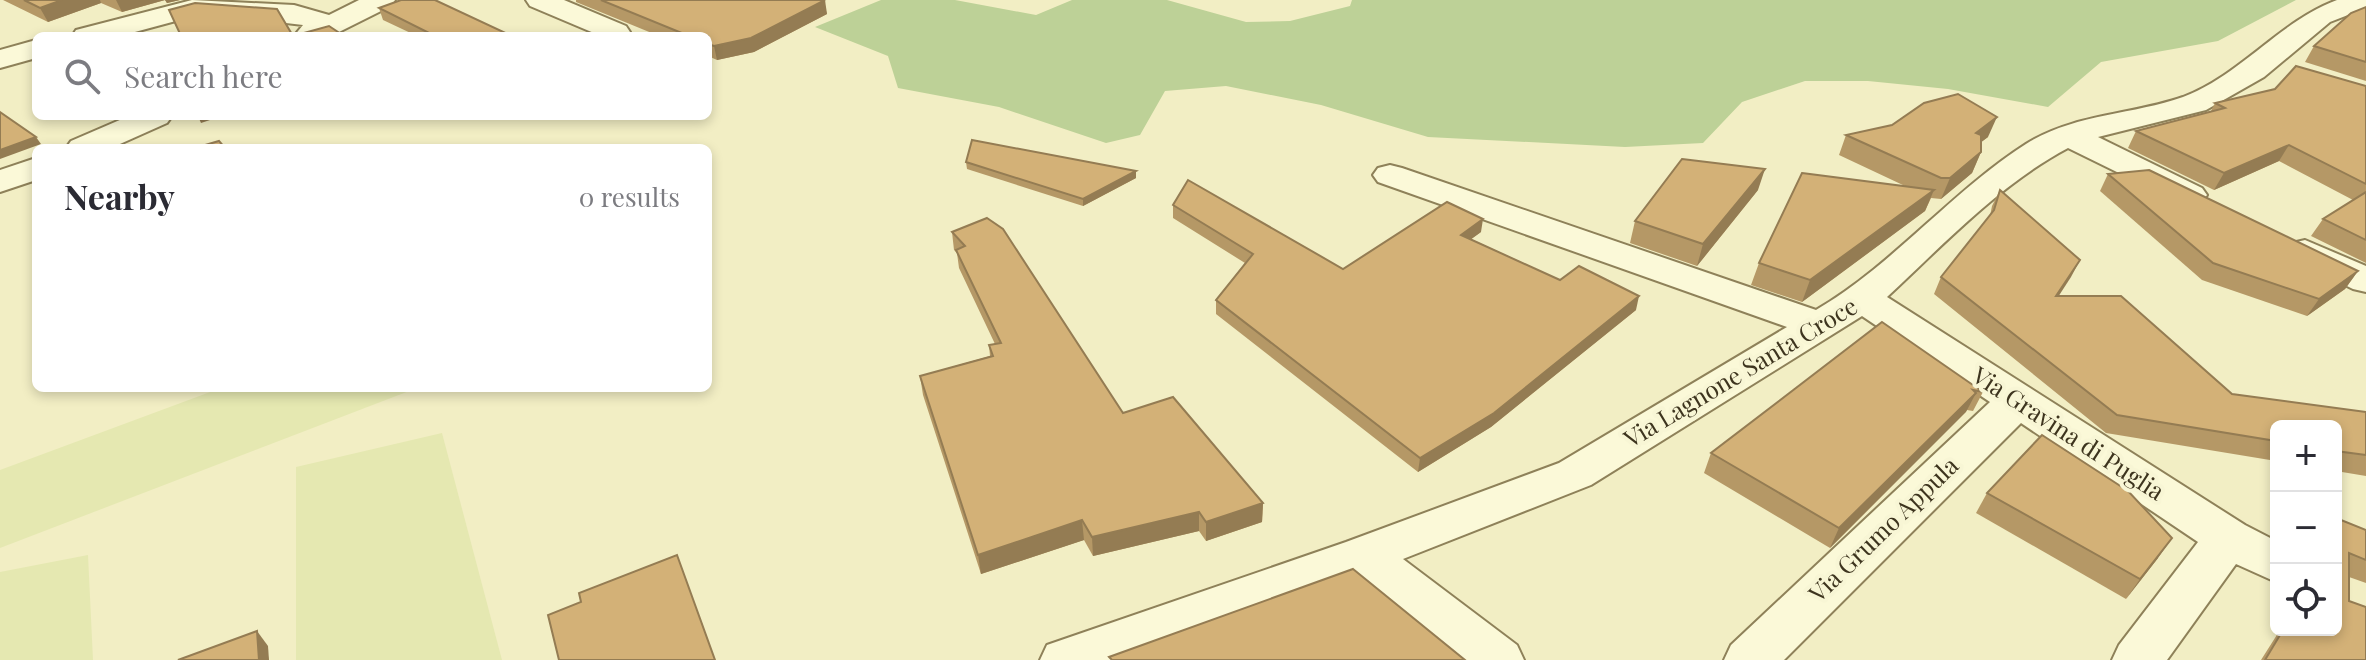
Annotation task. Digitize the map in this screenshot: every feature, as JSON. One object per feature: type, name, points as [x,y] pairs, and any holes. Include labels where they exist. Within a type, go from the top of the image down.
[{"type":"street","points":[[314,32],[381,0]]},
{"type":"street","points":[[540,0],[616,32]]},
{"type":"street","name":"Via Lagnone Santa Croce","points":[[1066,660],[1363,555],[1575,474],[1863,299],[1964,206],[2039,150],[2068,135],[2195,103],[2230,85],[2279,67],[2287,41],[2320,16],[2362,0]]},
{"type":"street","points":[[101,32],[213,3],[294,13],[318,20],[312,32]]},
{"type":"street","points":[[0,59],[32,50]]},
{"type":"street","points":[[92,144],[147,120]]},
{"type":"street","points":[[2068,135],[2224,211]]},
{"type":"street","points":[[0,182],[32,170]]},
{"type":"street","points":[[1390,175],[1820,325]]},
{"type":"street","points":[[2281,239],[2366,281]]},
{"type":"street","name":"Via Gravina di Puglia","points":[[1863,299],[2228,538],[2270,560]]},
{"type":"street","name":"Via Grumo Appula","points":[[1750,660],[2017,401]]},
{"type":"street","points":[[2138,660],[2228,538]]},
{"type":"street","points":[[1363,555],[1498,660]]},
{"type":"green space","points":[[881,0],[955,0],[1036,15],[1072,0],[1167,0],[1246,22],[1290,21],[1350,6],[1352,0],[2296,0],[2218,41],[2101,62],[2048,107],[1948,89],[1868,81],[1805,81],[1742,102],[1703,143],[1625,147],[1428,137],[1321,105],[1226,86],[1165,91],[1140,135],[1106,143],[999,107],[898,88],[888,56],[815,27]]},
{"type":"green space","points":[[210,392],[407,392],[0,548],[0,470]]},
{"type":"green space","points":[[442,433],[502,660],[296,660],[296,467]]},
{"type":"green space","points":[[88,555],[93,660],[0,660],[0,572]]},
{"type":"building","points":[[24,0],[62,0],[40,8]]},
{"type":"building","points":[[401,0],[435,0],[503,32],[427,32],[379,8]]},
{"type":"building","points":[[601,0],[825,0],[751,38],[714,46],[712,32],[679,32]]},
{"type":"building","points":[[195,3],[277,9],[291,32],[179,32],[169,10]]},
{"type":"building","points":[[2366,7],[2366,62],[2314,46],[2351,13]]},
{"type":"building","points":[[329,26],[338,32],[307,32]]},
{"type":"building","points":[[2296,66],[2366,86],[2366,184],[2289,145],[2224,173],[2136,131],[2225,108],[2215,103],[2275,89]]},
{"type":"building","points":[[1958,94],[1997,117],[1976,133],[1981,135],[1981,152],[1950,178],[1941,178],[1846,135],[1892,125],[1924,103]]},
{"type":"building","points":[[0,112],[36,137],[0,150]]},
{"type":"building","points":[[972,140],[1136,171],[1083,199],[966,162]]},
{"type":"building","points":[[1682,159],[1765,169],[1703,244],[1635,221]]},
{"type":"building","points":[[2149,170],[2358,271],[2319,299],[2213,263],[2108,174]]},
{"type":"building","points":[[1802,173],[1934,190],[1810,280],[1759,263]]},
{"type":"building","points":[[1188,180],[1343,269],[1447,202],[1483,219],[1461,235],[1560,280],[1579,266],[1639,296],[1494,413],[1420,458],[1216,300],[1253,254],[1173,205]]},
{"type":"building","points":[[2000,190],[2080,260],[2056,296],[2121,296],[2232,394],[2366,412],[2366,455],[2342,452],[2342,420],[2270,420],[2270,440],[2117,415],[1941,277],[1994,210]]},
{"type":"building","points":[[2366,192],[2366,240],[2323,219]]},
{"type":"building","points":[[987,218],[1003,229],[1123,413],[1173,397],[1263,503],[1206,522],[1199,512],[1092,537],[1082,520],[978,555],[920,376],[993,356],[989,345],[1001,343],[956,250],[965,246],[952,232]]},
{"type":"building","points":[[1882,322],[1983,392],[1973,390],[1976,393],[1839,528],[1711,453]]},
{"type":"building","points":[[2042,435],[2128,491],[2172,538],[2140,579],[1987,493]]},
{"type":"building","points":[[2342,520],[2366,530],[2366,560],[2349,553],[2349,601],[2366,607],[2366,660],[2265,660],[2279,636],[2342,636]]},
{"type":"building","points":[[677,555],[715,660],[559,660],[548,615],[581,602],[579,593]]},
{"type":"building","points":[[1353,569],[1465,660],[1112,660],[1109,657]]},
{"type":"building","points":[[257,631],[259,660],[178,660]]}]
